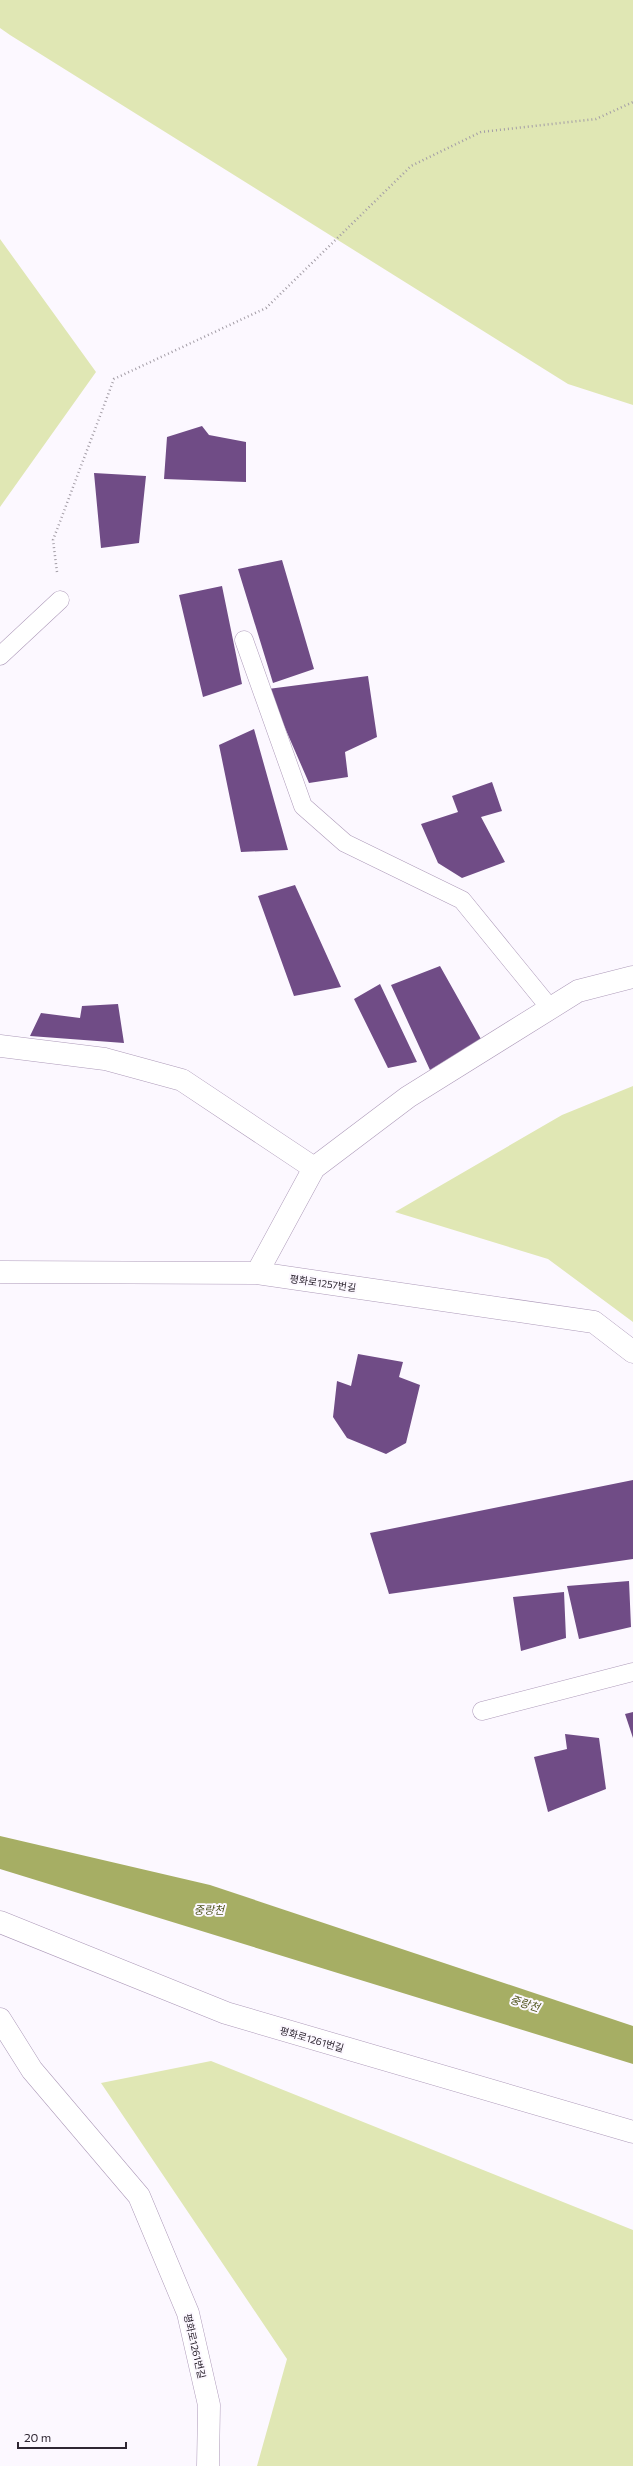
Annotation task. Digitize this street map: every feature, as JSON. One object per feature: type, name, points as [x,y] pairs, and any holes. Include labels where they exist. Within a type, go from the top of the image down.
[{"type":"street","points":[[257,1273],[314,1168],[408,1096],[578,991],[633,977]]},
{"type":"street","points":[[0,1046],[105,1059],[182,1080],[314,1168]]},
{"type":"street","name":"평화로1257번길","points":[[0,1272],[257,1273],[594,1322],[633,1352]]},
{"type":"street","name":"평화로1261번길","points":[[0,1922],[226,2013],[633,2132]]},
{"type":"street","name":"평화로1261번길","points":[[0,2019],[32,2070],[139,2196],[188,2313],[209,2405],[208,2466]]},
{"type":"lane","points":[[0,656],[60,600]]},
{"type":"lane","points":[[244,640],[303,806],[345,843],[462,900],[550,1008]]},
{"type":"lane","points":[[482,1711],[633,1672]]},
{"type":"path","points":[[60,600],[53,540],[114,379],[266,308],[411,166],[481,132],[596,118],[633,102]]},
{"type":"shaded area","points":[[0,0],[633,0],[633,405],[568,384],[10,35],[0,28]]},
{"type":"shaded area","points":[[0,239],[96,372],[0,507]]},
{"type":"shaded area","points":[[633,1086],[633,1322],[548,1259],[395,1212],[562,1115]]},
{"type":"shaded area","points":[[211,2061],[633,2230],[633,2466],[257,2466],[287,2359],[101,2083]]},
{"type":"water","name":"중랑천","points":[[0,1836],[210,1885],[633,2026],[633,2064],[0,1869]]},
{"type":"building","points":[[202,426],[209,435],[246,442],[246,482],[164,479],[167,437]]},
{"type":"building","points":[[94,473],[146,476],[139,543],[101,548]]},
{"type":"building","points":[[282,560],[314,669],[273,683],[238,569]]},
{"type":"building","points":[[222,586],[242,684],[203,697],[179,595]]},
{"type":"building","points":[[368,676],[377,737],[345,752],[348,777],[309,783],[268,689]]},
{"type":"building","points":[[254,729],[288,850],[241,852],[219,745]]},
{"type":"building","points":[[492,782],[502,811],[481,817],[505,862],[462,878],[438,863],[421,824],[458,812],[452,796]]},
{"type":"building","points":[[295,885],[341,987],[294,996],[258,896]]},
{"type":"building","points":[[440,966],[481,1039],[430,1070],[391,985]]},
{"type":"building","points":[[380,984],[417,1062],[388,1068],[354,999]]},
{"type":"building","points":[[118,1004],[124,1043],[30,1036],[41,1013],[80,1018],[82,1006]]},
{"type":"building","points":[[358,1354],[403,1362],[399,1377],[420,1385],[406,1443],[386,1454],[347,1438],[333,1417],[337,1381],[351,1386]]},
{"type":"building","points":[[633,1480],[633,1559],[389,1594],[370,1533]]},
{"type":"building","points":[[629,1581],[631,1627],[579,1639],[567,1586]]},
{"type":"building","points":[[564,1592],[566,1638],[521,1651],[513,1597]]},
{"type":"building","points":[[633,1712],[633,1738],[625,1714]]},
{"type":"building","points":[[565,1734],[599,1738],[606,1789],[548,1812],[534,1757],[567,1749]]}]
